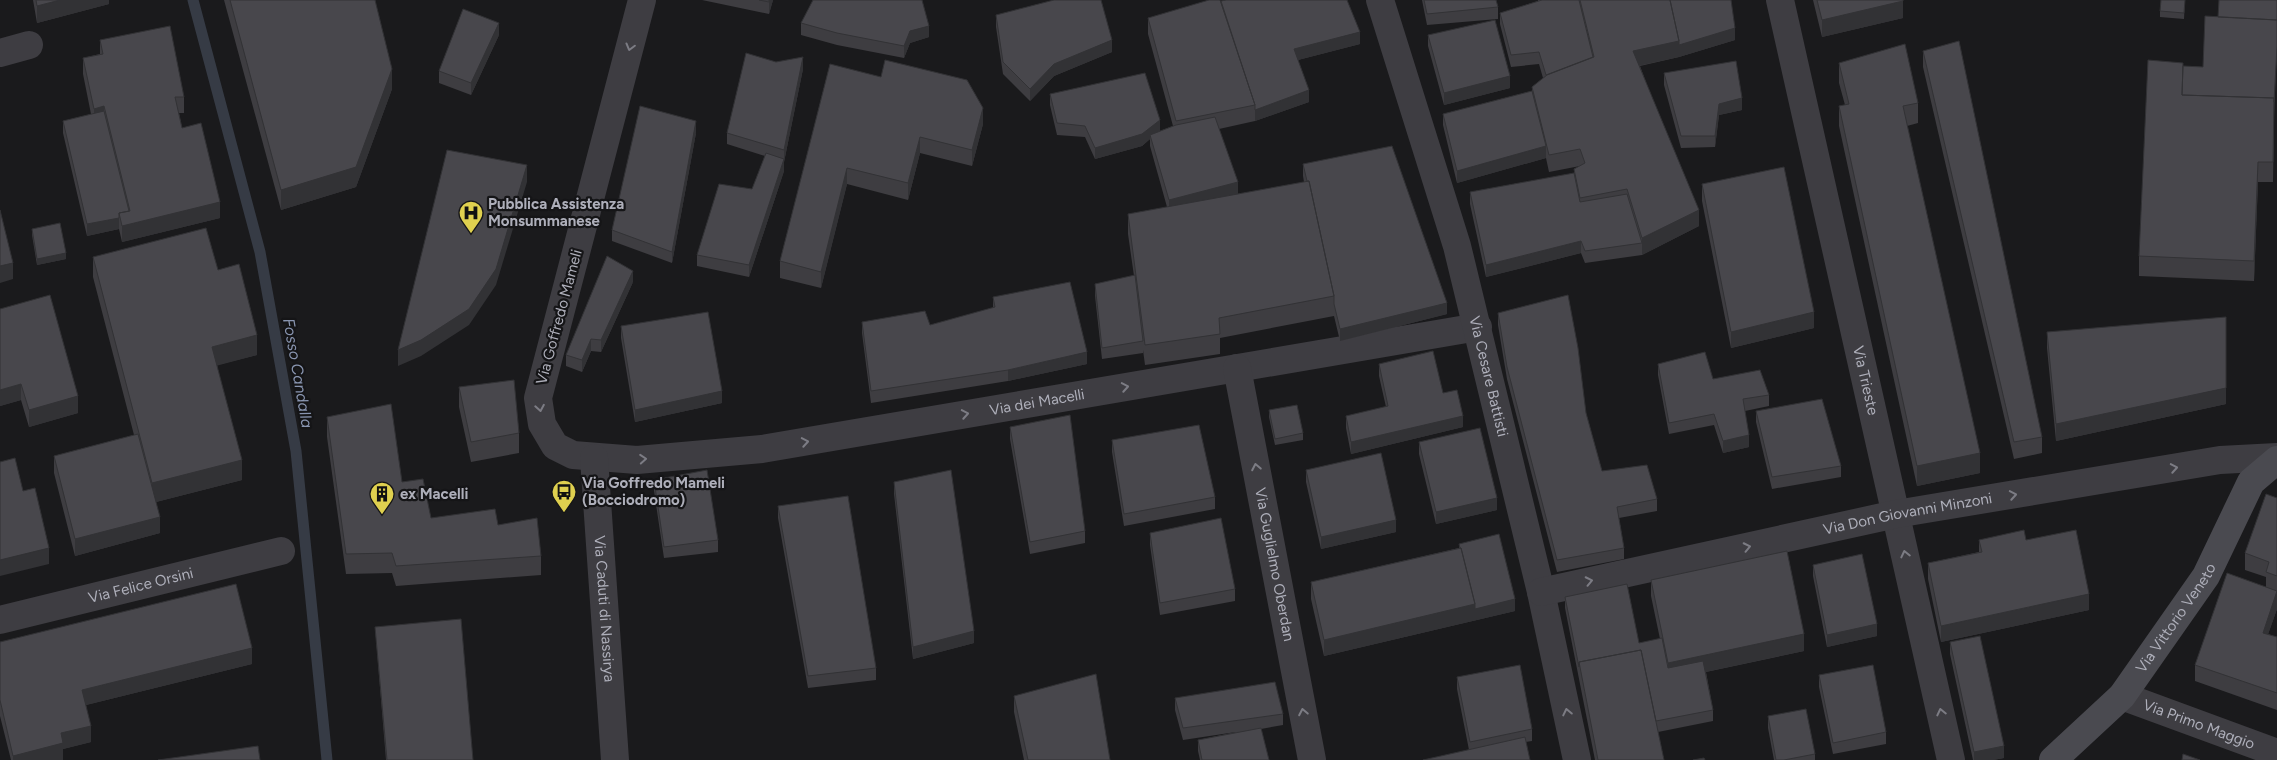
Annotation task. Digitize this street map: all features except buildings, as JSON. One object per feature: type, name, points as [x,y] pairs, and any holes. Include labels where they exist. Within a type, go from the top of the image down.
[{"type":"street","name":"Via Goffredo Mameli","points":[[594,458],[573,455],[555,446],[542,424],[538,398],[642,0]]},
{"type":"street","name":"Via Cesare Battisti","points":[[1380,0],[1457,246],[1478,327],[1541,592],[1577,760]]},
{"type":"street","name":"Via Trieste","points":[[1780,0],[1951,760]]},
{"type":"street","points":[[0,53],[29,45]]},
{"type":"street","name":"Via dei Macelli","points":[[594,458],[637,460],[762,449],[1478,327]]},
{"type":"street","name":"Via Guglielmo Oberdan","points":[[1237,368],[1312,760]]},
{"type":"street","name":"Via Caduti di Nassirya","points":[[594,458],[615,760]]},
{"type":"street","name":"Via Don Giovanni Minzoni","points":[[1541,592],[1896,514],[2220,460],[2277,459]]},
{"type":"street","name":"Via Vittorio Veneto","points":[[2053,760],[2122,696],[2206,576],[2251,482],[2277,459]]},
{"type":"street","name":"Via Felice Orsini","points":[[0,620],[282,552]]},
{"type":"street","name":"Via Primo Maggio","points":[[2122,696],[2277,753]]},
{"type":"waterway","name":"Fosso Candalla","points":[[193,0],[260,252],[296,451],[327,760]]},
{"type":"place","name":"Pubblica Assistenza Monsummanese","points":[[471,234]]},
{"type":"place","name":"Via Goffredo Mameli (Bocciodromo)","points":[[564,513]]},
{"type":"place","name":"ex Macelli","points":[[382,515]]}]
